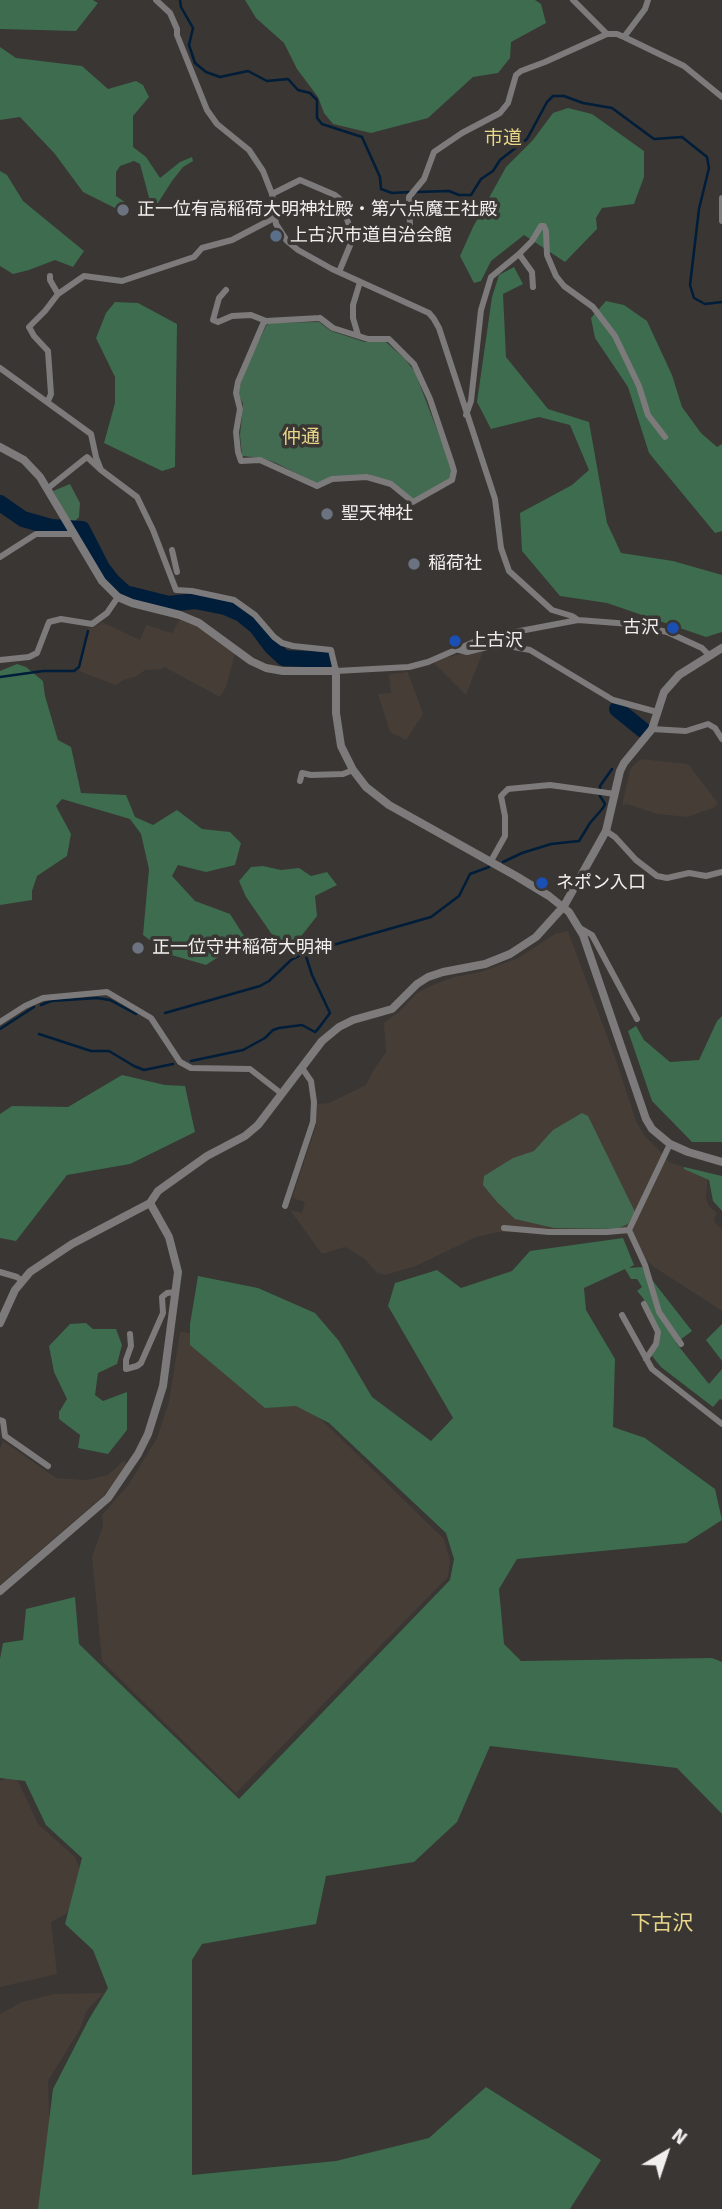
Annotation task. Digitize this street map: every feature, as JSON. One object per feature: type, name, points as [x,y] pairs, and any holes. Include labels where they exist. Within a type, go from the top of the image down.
[{"type":"street","points":[[156,0],[170,13],[207,110],[217,124],[249,150],[263,171],[272,194],[274,218],[282,236],[298,250],[429,313],[434,319],[495,499],[501,548],[509,571],[552,610],[578,620]]},
{"type":"street","points":[[573,0],[607,34]]},
{"type":"street","points":[[625,37],[645,9],[648,0]]},
{"type":"street","points":[[272,194],[300,180],[335,195],[340,200],[349,225],[356,231],[405,233],[410,225],[410,194],[424,179],[434,152],[461,133],[500,114],[508,103],[516,75],[521,71],[607,34],[625,37],[684,66],[722,97]]},
{"type":"street","points":[[722,198],[722,221]]},
{"type":"street","points":[[48,401],[51,394],[48,351],[46,346],[34,337],[29,327],[58,294],[84,276],[122,281],[194,257],[202,248],[232,240],[274,218]]},
{"type":"street","points":[[466,415],[471,401],[481,310],[491,277],[519,254],[532,241],[538,229],[544,226],[551,267],[565,286],[593,307],[615,336],[639,386],[648,415],[665,437]]},
{"type":"street","points":[[339,272],[356,231]]},
{"type":"street","points":[[519,254],[532,272],[533,287]]},
{"type":"street","points":[[50,276],[58,294]]},
{"type":"street","points":[[358,335],[353,318],[353,305],[360,282]]},
{"type":"street","points":[[226,290],[219,298],[213,320],[218,322],[232,316],[251,315],[266,321],[320,318],[332,328],[368,339],[389,340],[414,364],[430,399],[454,471],[452,480],[412,502],[391,484],[367,477],[332,480],[317,486],[260,460],[239,463],[236,432],[240,409],[236,393],[238,382],[262,324],[266,321]]},
{"type":"street","points":[[0,368],[91,433],[101,470]]},
{"type":"street","points":[[0,447],[24,460],[40,477],[102,581],[118,597],[199,623],[251,661],[266,668],[283,671],[400,669],[428,662],[483,638],[578,620],[630,624],[667,632],[702,648],[709,655]]},
{"type":"street","points":[[47,489],[87,457],[137,497],[176,590],[234,600],[255,615],[282,643],[331,650],[336,671],[336,713],[341,746],[353,770],[366,787],[389,805],[491,861],[564,906],[580,928],[652,1129],[670,1144],[722,1162]]},
{"type":"street","points":[[0,557],[36,534],[71,530]]},
{"type":"street","points":[[172,550],[177,572]]},
{"type":"street","points":[[0,660],[29,657],[37,653],[49,622],[61,619],[92,624],[107,613],[118,597]]},
{"type":"street","points":[[456,649],[467,652],[508,646],[530,650],[613,700],[657,712]]},
{"type":"street","points":[[0,1324],[15,1290],[36,1268],[72,1244],[150,1203],[158,1191],[207,1156],[245,1136],[268,1114],[322,1041],[339,1027],[353,1020],[392,1009],[428,977],[485,964],[510,954],[536,937],[564,906],[606,831],[624,763],[652,729],[664,691],[671,682],[722,648]]},
{"type":"street","points":[[652,729],[686,731],[708,724],[715,728],[722,739]]},
{"type":"street","points":[[300,781],[302,773],[342,774],[353,770]]},
{"type":"street","points":[[491,861],[505,836],[501,796],[508,789],[550,785],[615,794]]},
{"type":"street","points":[[606,831],[657,876],[689,873],[706,876],[722,872]]},
{"type":"street","points":[[580,928],[592,935],[637,1019]]},
{"type":"street","points":[[0,1022],[43,998],[107,992],[151,1018],[180,1062],[198,1069],[250,1069],[282,1094]]},
{"type":"street","points":[[285,1206],[313,1122],[311,1081],[302,1068]]},
{"type":"street","points":[[629,1230],[670,1144]]},
{"type":"street","points":[[0,1591],[107,1498],[138,1454],[148,1434],[163,1386],[178,1272],[173,1248],[150,1203]]},
{"type":"street","points":[[504,1228],[549,1232],[629,1230]]},
{"type":"street","points":[[629,1230],[651,1276],[659,1312],[681,1344]]},
{"type":"street","points":[[0,1272],[22,1281]]},
{"type":"street","points":[[130,1334],[131,1346],[126,1370],[141,1363],[163,1313],[162,1297],[176,1292]]},
{"type":"street","points":[[644,1304],[658,1332],[656,1344],[646,1359]]},
{"type":"street","points":[[622,1315],[656,1373],[722,1424]]},
{"type":"street","points":[[0,1420],[3,1422],[5,1436],[48,1466]]},
{"type":"shaded area","points":[[180,619],[204,630],[235,654],[226,687],[220,697],[164,667],[145,670],[115,685],[79,671],[88,628],[102,622],[140,640],[146,625],[172,633]]},
{"type":"shaded area","points":[[484,649],[466,695],[434,663],[447,657]]},
{"type":"shaded area","points":[[408,672],[423,714],[406,740],[390,732],[378,694],[391,693],[389,674]]},
{"type":"shaded area","points":[[641,759],[688,764],[718,803],[713,808],[687,817],[657,814],[627,804],[622,805],[630,770]]},
{"type":"shaded area","points":[[568,931],[636,1121],[645,1137],[669,1162],[708,1175],[706,1198],[709,1206],[717,1213],[714,1219],[716,1224],[722,1229],[722,1311],[654,1267],[634,1249],[626,1234],[499,1232],[476,1237],[416,1266],[385,1275],[377,1273],[365,1259],[345,1247],[322,1254],[290,1210],[302,1213],[305,1202],[292,1198],[316,1126],[317,1104],[329,1103],[366,1085],[386,1052],[385,1022],[417,993],[435,984],[481,972],[518,958],[555,934]]},
{"type":"shaded area","points":[[180,1332],[197,1334],[294,1393],[444,1539],[450,1560],[448,1577],[236,1793],[102,1661],[92,1557],[103,1526],[102,1515],[129,1484],[157,1438],[169,1402]]},
{"type":"shaded area","points":[[3,1441],[56,1478],[86,1480],[108,1475],[123,1461],[128,1464],[103,1496],[0,1585],[0,1450]]},
{"type":"shaded area","points":[[15,1775],[38,1824],[75,1857],[85,1879],[71,1908],[51,1922],[57,1974],[0,1987],[0,1781]]},
{"type":"shaded area","points":[[104,1993],[87,2010],[80,2029],[48,2081],[52,2209],[0,2209],[0,2014],[22,2002],[54,1994]]},
{"type":"green space","points":[[0,0],[93,0],[98,3],[76,31],[0,29]]},
{"type":"green space","points":[[245,0],[535,0],[541,4],[546,23],[511,42],[510,58],[498,73],[473,77],[428,118],[371,133],[333,124],[324,113],[318,97],[297,69],[284,43],[256,18]]},
{"type":"green space","points":[[0,47],[16,58],[82,66],[108,89],[136,81],[143,85],[149,97],[133,116],[133,147],[146,157],[160,178],[180,162],[192,157],[193,161],[183,167],[158,203],[151,205],[140,164],[134,161],[120,166],[116,172],[116,196],[129,205],[127,207],[120,205],[115,208],[83,192],[55,154],[20,117],[0,120]]},
{"type":"green space","points":[[568,108],[592,114],[644,151],[644,177],[634,204],[602,208],[596,218],[597,229],[565,262],[524,235],[491,261],[481,281],[474,283],[460,256],[473,227],[506,167],[533,140],[553,113]]},
{"type":"green space","points":[[0,171],[7,175],[23,201],[84,251],[73,267],[55,260],[13,274],[0,266]]},
{"type":"green space","points":[[514,267],[523,284],[503,294],[506,357],[548,409],[589,422],[607,523],[621,553],[673,561],[722,575],[722,632],[706,637],[607,603],[560,596],[522,551],[520,513],[572,485],[589,470],[570,425],[539,417],[491,429],[477,402],[492,297],[499,275]]},
{"type":"green space","points":[[606,301],[624,305],[647,321],[672,375],[682,407],[701,433],[717,447],[722,444],[722,531],[715,533],[649,453],[628,387],[595,338],[591,318]]},
{"type":"green space","points":[[115,302],[138,303],[177,324],[175,467],[162,471],[104,443],[115,403],[115,377],[96,338],[106,313]]},
{"type":"green space","points":[[319,322],[331,331],[365,342],[386,342],[405,359],[415,372],[452,469],[448,481],[414,500],[369,474],[315,483],[276,463],[242,456],[240,435],[243,404],[238,393],[244,372],[266,326],[269,323]]},
{"type":"green space","points":[[70,484],[80,503],[79,517],[72,524],[53,491]]},
{"type":"green space","points":[[17,664],[26,667],[43,681],[58,740],[71,747],[81,793],[126,795],[135,817],[153,825],[177,810],[202,829],[230,832],[241,843],[235,865],[206,872],[178,865],[172,876],[195,901],[230,914],[246,939],[206,965],[168,954],[143,935],[149,869],[141,834],[130,819],[62,799],[56,806],[71,834],[67,856],[37,876],[32,900],[0,905],[0,671]]},
{"type":"green space","points":[[263,866],[281,870],[299,868],[311,876],[327,872],[337,885],[315,896],[317,916],[292,948],[284,952],[246,897],[239,881],[251,867]]},
{"type":"green space","points":[[722,1016],[722,1142],[692,1142],[652,1101],[628,1031],[636,1026],[644,1040],[670,1062],[699,1060],[717,1021]]},
{"type":"green space","points":[[122,1075],[165,1085],[185,1086],[195,1132],[130,1164],[67,1175],[16,1241],[0,1238],[0,1114],[12,1106],[68,1107]]},
{"type":"green space","points":[[582,1113],[588,1116],[635,1212],[628,1224],[617,1229],[554,1228],[515,1219],[483,1185],[484,1176],[513,1158],[534,1151],[553,1130]]},
{"type":"green space","points":[[684,1167],[722,1176],[722,1211],[713,1201],[709,1180]]},
{"type":"green space","points":[[623,1238],[634,1265],[629,1268],[642,1267],[692,1331],[676,1343],[709,1384],[722,1369],[722,1400],[713,1407],[661,1367],[652,1356],[659,1331],[637,1291],[642,1287],[637,1279],[631,1279],[625,1269],[584,1288],[586,1310],[615,1359],[613,1427],[645,1438],[715,1489],[722,1520],[686,1543],[517,1559],[499,1589],[504,1644],[521,1661],[712,1658],[722,1662],[722,1814],[677,1768],[490,1746],[457,1822],[414,1862],[326,1876],[316,1924],[202,1944],[192,1960],[192,2175],[336,2161],[429,2138],[486,2087],[601,2160],[570,2209],[38,2209],[53,2089],[108,1988],[93,1950],[65,1924],[82,1858],[46,1825],[25,1781],[0,1778],[0,1659],[3,1643],[23,1640],[26,1609],[75,1597],[79,1644],[239,1799],[450,1580],[454,1559],[446,1533],[329,1423],[296,1406],[265,1408],[190,1345],[190,1324],[198,1276],[258,1288],[315,1313],[339,1341],[372,1397],[431,1441],[453,1418],[388,1306],[395,1283],[437,1270],[461,1288],[512,1271],[530,1251]]},
{"type":"green space","points":[[86,1323],[93,1329],[116,1329],[122,1345],[117,1364],[98,1373],[95,1395],[103,1401],[127,1392],[127,1430],[108,1454],[78,1448],[80,1435],[59,1419],[59,1412],[67,1399],[54,1372],[49,1346],[70,1324]]},
{"type":"green space","points":[[722,1324],[722,1361],[706,1340]]},
{"type":"waterway","points":[[180,0],[193,28],[189,45],[195,63],[206,72],[220,77],[248,71],[267,81],[288,79],[298,90],[310,93],[317,100],[317,118],[322,124],[362,137],[380,177],[381,189],[392,193],[410,192]]},
{"type":"waterway","points":[[416,192],[449,191],[459,195],[471,195],[481,179],[527,139],[553,96],[564,96],[583,103],[612,108],[654,139],[682,137],[707,157],[709,168],[699,209],[690,285],[694,298],[705,304],[722,302]]},
{"type":"waterway","points":[[0,503],[23,519],[51,527],[82,529],[102,568],[125,593],[169,604],[195,601],[225,607],[241,614],[256,626],[284,658],[327,660]]},
{"type":"waterway","points":[[0,677],[43,671],[74,671],[79,667],[88,631]]},
{"type":"waterway","points":[[617,709],[643,730]]},
{"type":"waterway","points":[[503,862],[551,844],[579,841],[605,804],[600,796],[600,786],[612,769]]},
{"type":"waterway","points":[[165,1013],[260,986],[291,960],[305,953],[431,917],[459,896],[470,874],[489,867]]},
{"type":"waterway","points":[[191,1061],[243,1050],[279,1028],[302,1025],[315,1032],[330,1013],[305,953]]},
{"type":"waterway","points":[[41,1005],[51,1001],[97,998],[110,1000],[136,1014]]},
{"type":"waterway","points":[[0,1029],[34,1007]]},
{"type":"waterway","points":[[39,1034],[91,1051],[109,1051],[144,1070],[173,1064]]},
{"type":"place","name":"正一位有高稲荷大明神社殿・第六点魔王社殿","points":[[123,210]]},
{"type":"place","name":"上古沢市道自治会館","points":[[276,236]]},
{"type":"place","name":"聖天神社","points":[[327,514]]},
{"type":"place","name":"稲荷社","points":[[414,564]]},
{"type":"place","name":"古沢","points":[[673,628]]},
{"type":"place","name":"上古沢","points":[[455,641]]},
{"type":"place","name":"ネポン入口","points":[[542,883]]},
{"type":"place","name":"正一位守井稲荷大明神","points":[[138,948]]},
{"type":"district","name":"市道","points":[[503,139]]},
{"type":"district","name":"仲通","points":[[301,438]]},
{"type":"district","name":"下古沢","points":[[662,1924]]}]
